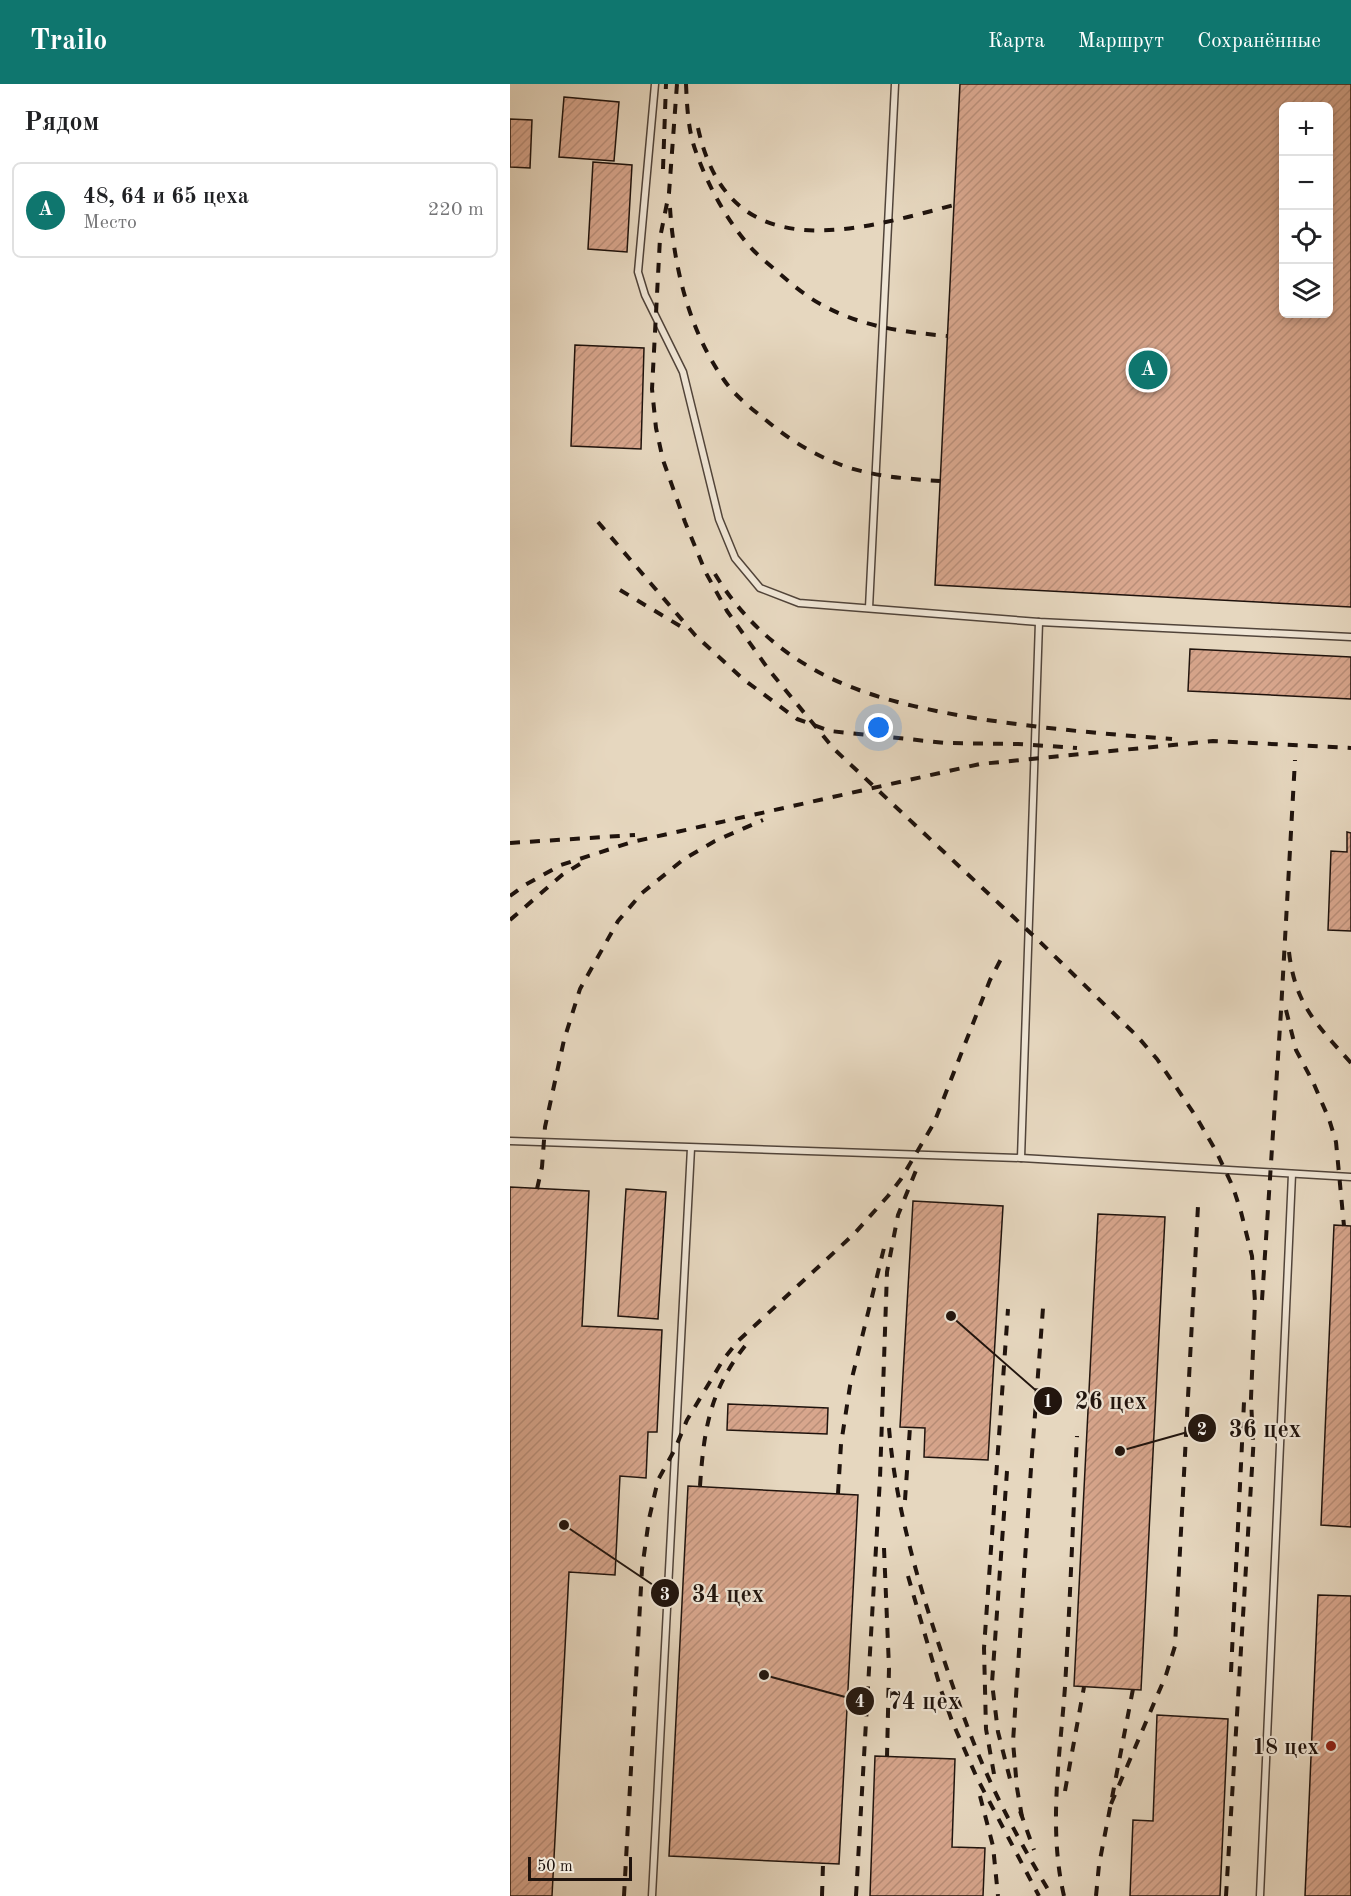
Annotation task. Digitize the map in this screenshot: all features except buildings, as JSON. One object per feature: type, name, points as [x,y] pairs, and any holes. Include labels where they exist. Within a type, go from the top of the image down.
[{"type":"lane","points":[[655,84],[638,272],[645,295],[683,372],[718,519],[735,558],[760,588],[799,603],[1039,622],[1351,637]]},
{"type":"lane","points":[[869,608],[896,84]]},
{"type":"lane","points":[[1021,1158],[1039,622]]},
{"type":"lane","points":[[510,1141],[1021,1158],[1351,1177]]},
{"type":"lane","points":[[652,1896],[691,1148]]},
{"type":"lane","points":[[1260,1896],[1292,1174]]},
{"type":"railway","points":[[663,169],[666,84]]},
{"type":"railway","points":[[677,84],[669,193],[660,238],[652,389],[656,428],[663,460],[706,573],[727,611],[769,670],[834,749],[1137,1036],[1157,1059],[1195,1115],[1233,1187],[1252,1256],[1255,1302],[1251,1398],[1253,1443]]},
{"type":"railway","points":[[686,84],[687,110],[693,144],[701,165],[727,216],[756,253],[807,296],[839,313],[869,324],[915,333],[947,336]]},
{"type":"railway","points":[[698,128],[714,173],[737,203],[766,221],[799,229],[836,230],[875,224],[954,205]]},
{"type":"railway","points":[[670,208],[675,253],[685,298],[701,340],[712,361],[738,397],[786,436],[827,459],[872,474],[940,481]]},
{"type":"railway","points":[[598,522],[695,635],[743,679],[797,719],[830,731],[946,743],[1077,748]]},
{"type":"railway","points":[[715,574],[744,614],[781,648],[826,676],[865,692],[927,709],[994,721],[1172,739]]},
{"type":"railway","points":[[620,590],[685,629]]},
{"type":"railway","points":[[510,896],[561,865],[632,842],[980,764],[1213,741],[1351,748]]},
{"type":"railway","points":[[1262,1300],[1295,760]]},
{"type":"railway","points":[[537,1189],[542,1167],[545,1127],[564,1040],[580,989],[618,921],[642,893],[684,859],[715,841],[763,820]]},
{"type":"railway","points":[[510,843],[635,835]]},
{"type":"railway","points":[[510,920],[562,875],[580,864]]},
{"type":"railway","points":[[1289,952],[1297,986],[1310,1014],[1351,1063]]},
{"type":"railway","points":[[624,1896],[642,1569],[649,1519],[658,1480],[675,1449],[687,1420],[723,1360],[738,1341],[854,1234],[901,1179],[934,1123],[990,980],[1001,959]]},
{"type":"railway","points":[[1286,1010],[1296,1050],[1313,1082],[1336,1142],[1344,1226]]},
{"type":"railway","points":[[856,1896],[880,1478],[887,1272],[898,1215],[919,1163]]},
{"type":"railway","points":[[1111,1804],[1166,1675],[1175,1646],[1198,1206]]},
{"type":"railway","points":[[838,1494],[841,1444],[850,1386],[884,1248]]},
{"type":"railway","points":[[1022,1817],[1013,1742],[1043,1308]]},
{"type":"railway","points":[[994,1774],[986,1729],[984,1648],[1008,1309]]},
{"type":"railway","points":[[700,1486],[704,1445],[711,1409],[725,1375],[749,1341]]},
{"type":"railway","points":[[1231,1672],[1244,1402]]},
{"type":"railway","points":[[905,1500],[910,1427]]},
{"type":"railway","points":[[889,1428],[896,1482],[907,1536],[955,1692],[973,1741],[999,1800],[1052,1896]]},
{"type":"railway","points":[[1226,1896],[1254,1435]]},
{"type":"railway","points":[[1064,1896],[1059,1870],[1056,1818],[1077,1436]]},
{"type":"railway","points":[[1007,1471],[992,1683],[998,1732],[1010,1779]]},
{"type":"railway","points":[[884,1548],[889,1668],[887,1757]]},
{"type":"railway","points":[[908,1576],[952,1721],[977,1778],[1039,1896]]},
{"type":"railway","points":[[1065,1791],[1084,1687]]},
{"type":"railway","points":[[1096,1896],[1099,1865],[1133,1689]]},
{"type":"railway","points":[[980,1796],[993,1846],[998,1896]]},
{"type":"railway","points":[[1020,1811],[1034,1850]]},
{"type":"railway","points":[[822,1896],[823,1864]]},
{"type":"place","name":"48, 64 и 65 цеха","points":[[1148,370]]},
{"type":"place","name":"26 цех","points":[[951,1316]]},
{"type":"place","name":"36 цех","points":[[1120,1451]]},
{"type":"place","name":"34 цех","points":[[564,1525]]},
{"type":"place","name":"74 цех","points":[[764,1675]]},
{"type":"place","name":"18 цех","points":[[1331,1746]]}]
